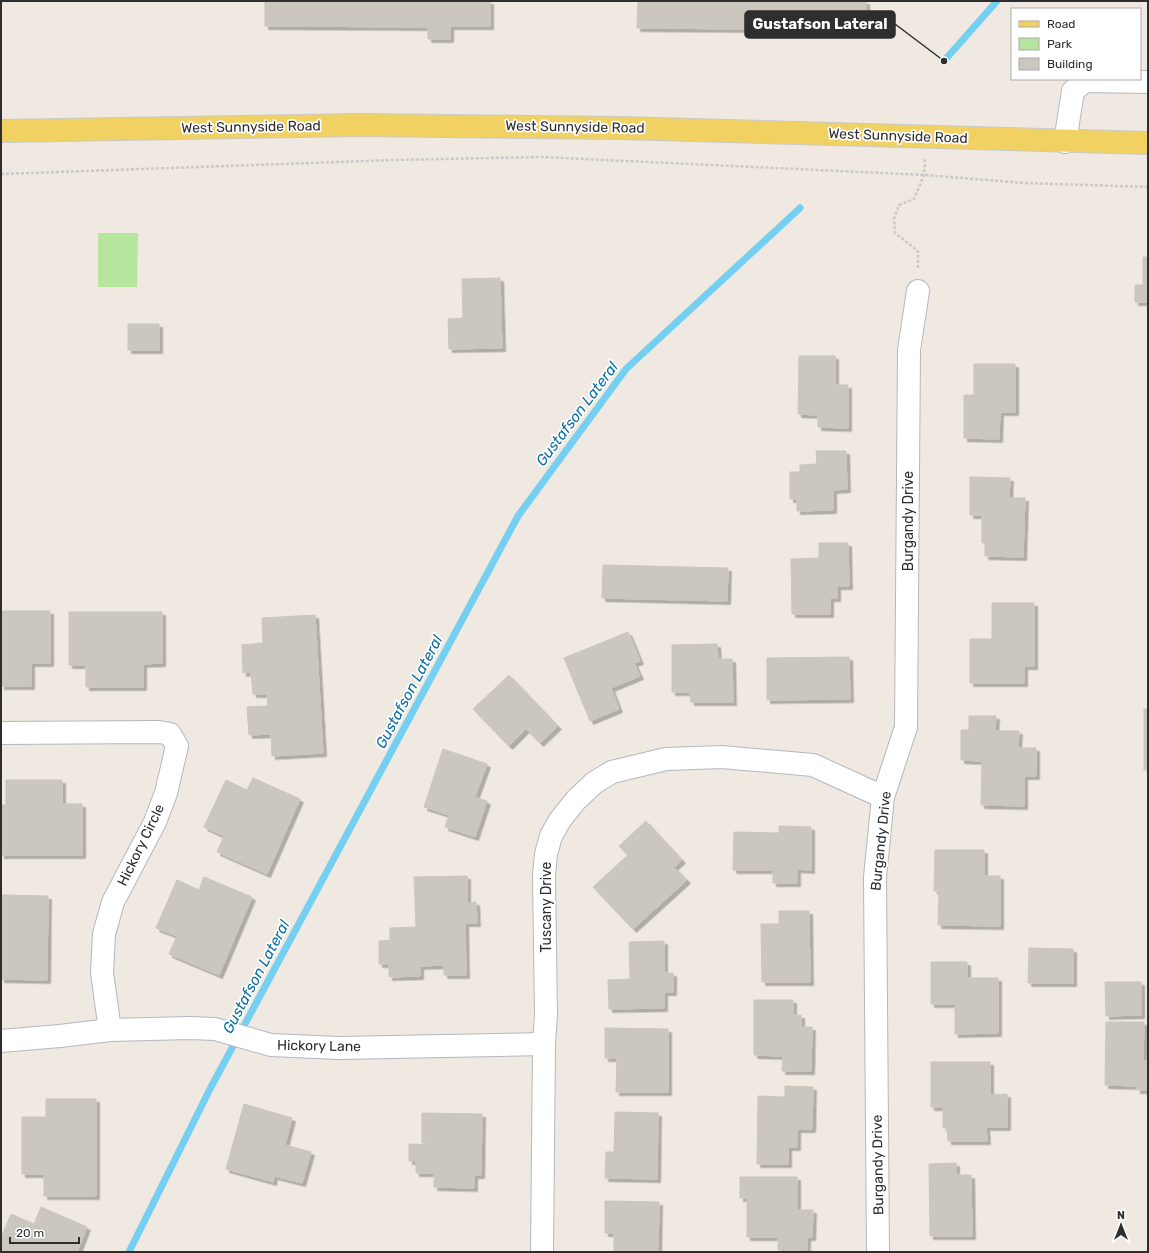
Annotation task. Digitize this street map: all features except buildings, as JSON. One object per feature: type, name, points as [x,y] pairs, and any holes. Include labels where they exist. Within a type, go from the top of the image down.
[{"type":"main road","name":"West Sunnyside Road","points":[[1,131],[360,125],[621,128],[928,136],[1065,142],[1148,143]]},
{"type":"street","points":[[1065,142],[1073,91],[1085,81],[1148,82]]},
{"type":"street","name":"Burgandy Drive","points":[[878,1252],[875,877],[883,797],[906,727],[910,350],[918,291]]},
{"type":"street","name":"Hickory Circle","points":[[1,733],[159,732],[170,734],[177,746],[163,800],[154,822],[113,902],[104,934],[102,973],[110,1030]]},
{"type":"street","name":"Tuscany Drive","points":[[542,1252],[544,1044],[546,1014],[544,876],[546,854],[551,836],[560,820],[576,800],[594,783],[612,772],[666,759],[722,757],[813,765],[883,797]]},
{"type":"street","name":"Hickory Lane","points":[[1,1041],[110,1030],[190,1028],[215,1029],[271,1046],[339,1048],[544,1044]]},
{"type":"path","points":[[918,291],[918,251],[895,233],[894,219],[899,205],[914,199],[924,175],[928,136]]},
{"type":"path","points":[[1,174],[394,160],[541,157],[924,175],[1025,183],[1148,187]]},
{"type":"green space","points":[[98,233],[138,233],[137,287],[98,287]]},
{"type":"waterway","name":"Gustafson Lateral","points":[[944,61],[997,1]]},
{"type":"waterway","name":"Gustafson Lateral","points":[[129,1252],[210,1089],[518,516],[626,369],[800,208]]},
{"type":"place","name":"Gustafson Lateral","points":[[944,61]]}]
